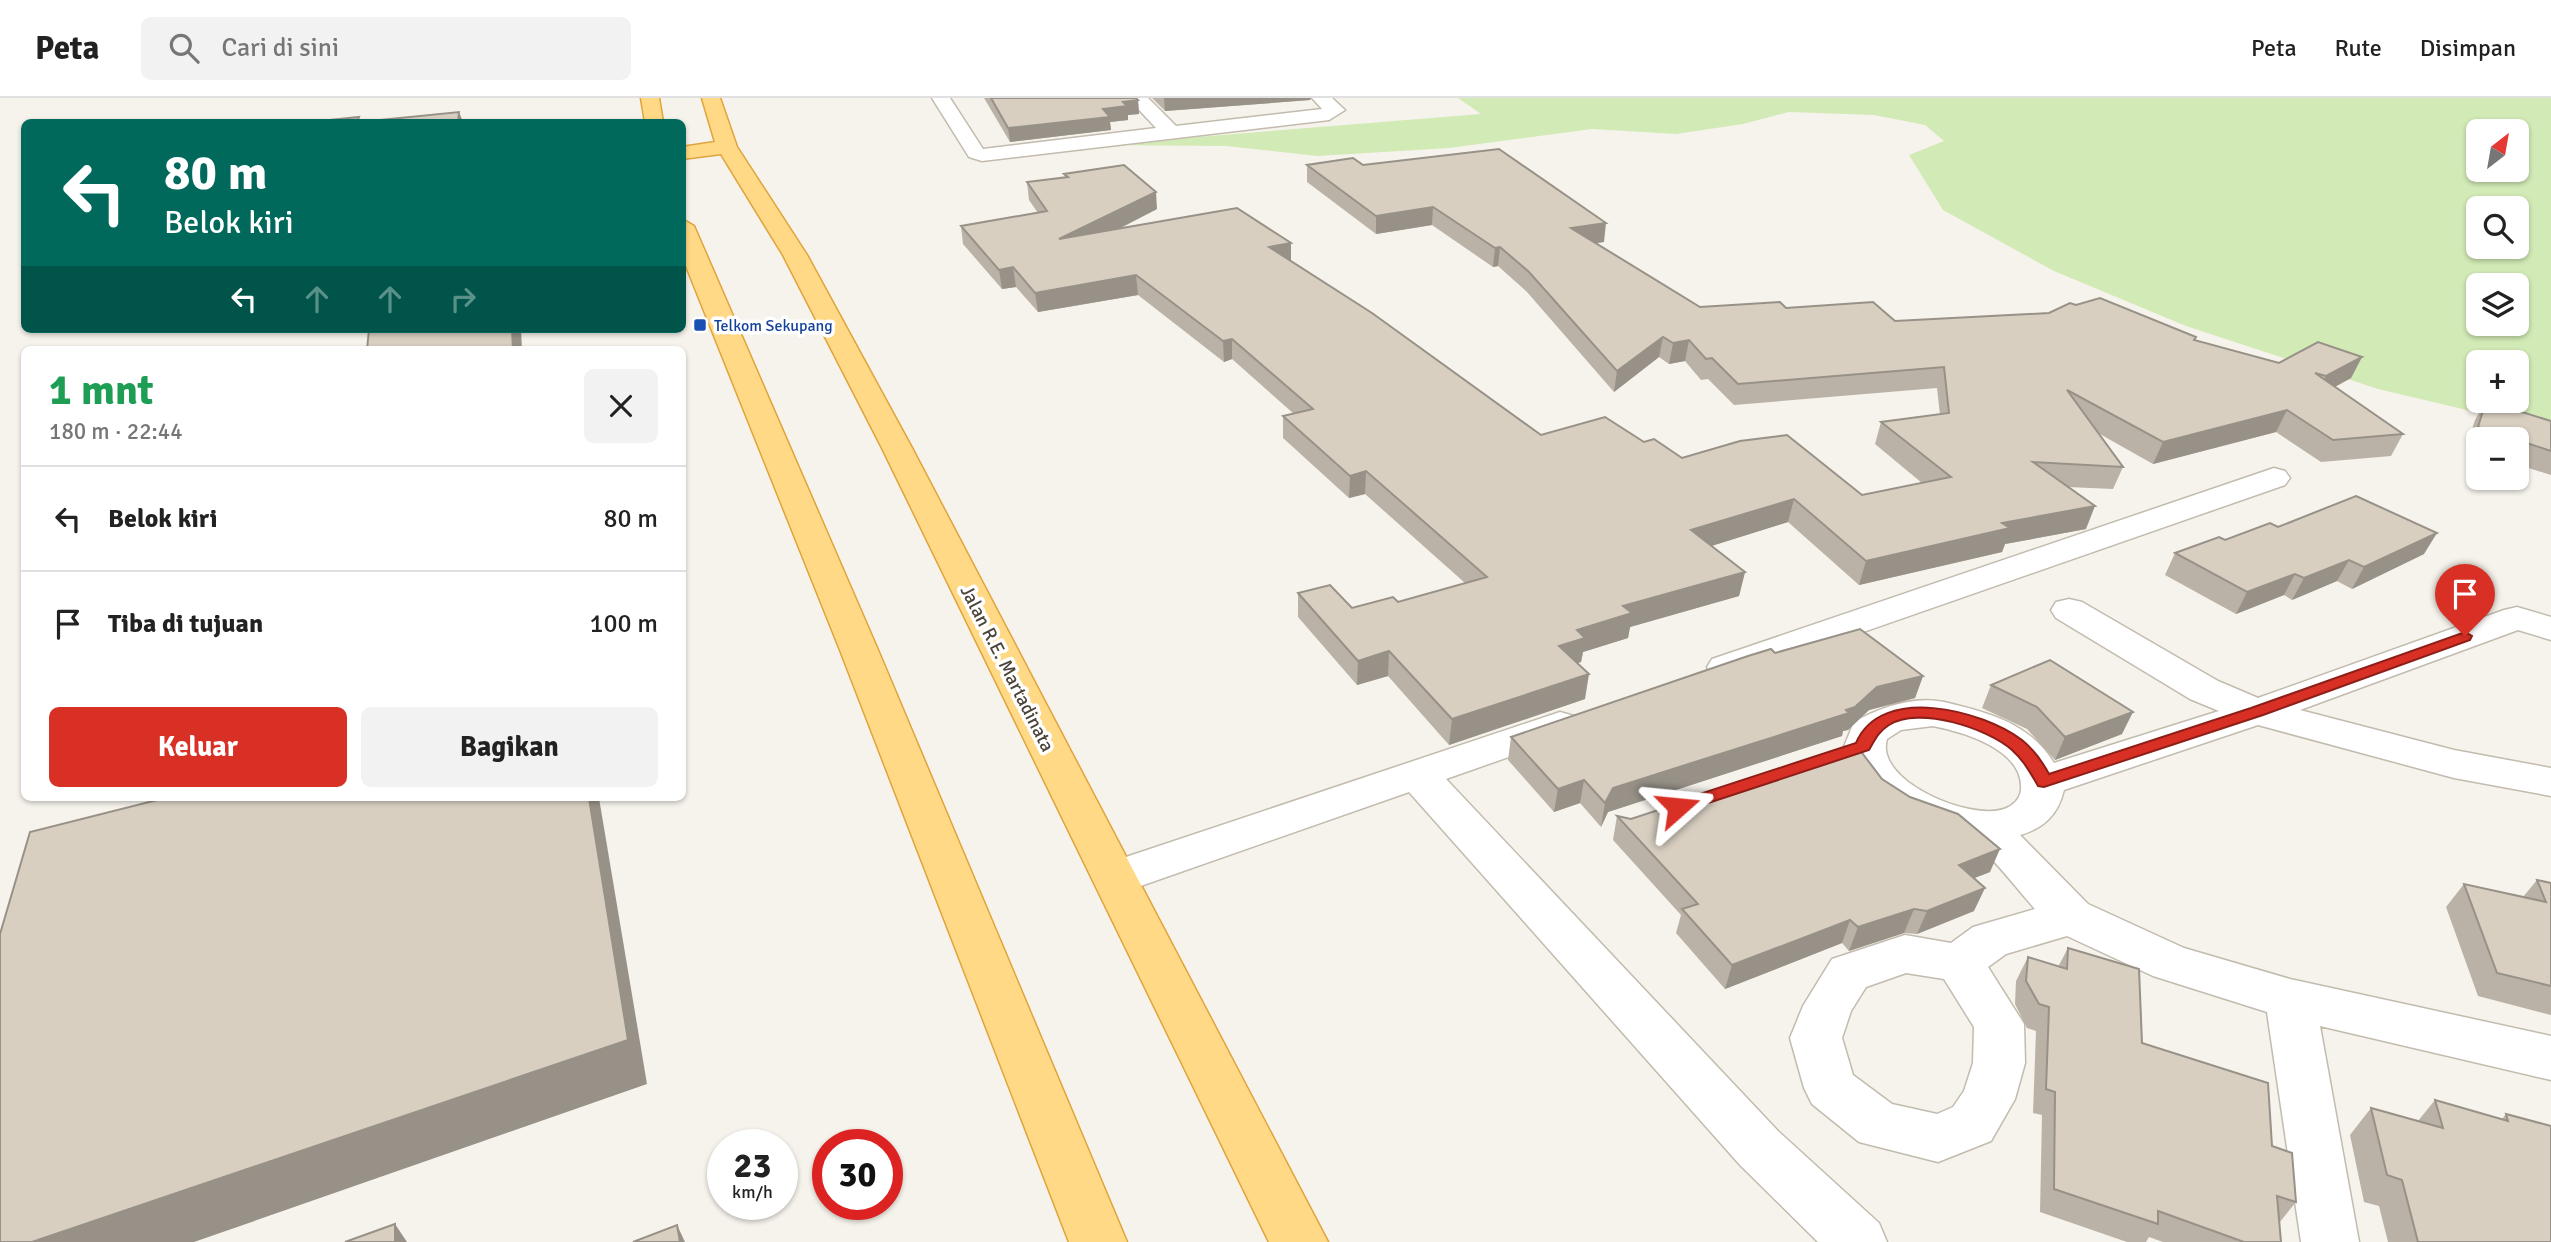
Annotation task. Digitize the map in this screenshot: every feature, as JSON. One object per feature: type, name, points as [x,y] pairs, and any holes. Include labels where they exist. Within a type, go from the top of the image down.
[{"type":"highway","points":[[650,98],[654,119]]},
{"type":"highway","name":"Jalan R.E. Martadinata","points":[[711,98],[727,147],[796,255],[1299,1242]]},
{"type":"highway","points":[[686,152],[727,147]]},
{"type":"highway","points":[[686,236],[864,663],[1098,1242]]},
{"type":"street","points":[[942,98],[976,153],[982,155],[1329,114],[1335,110],[1321,98]]},
{"type":"street","points":[[1137,98],[1171,132]]},
{"type":"street","points":[[1694,678],[2274,478]]},
{"type":"street","points":[[2069,610],[2204,690],[2257,712],[2454,764],[2551,782]]},
{"type":"street","points":[[2044,781],[2257,712],[2517,618],[2551,629]]},
{"type":"street","points":[[1907,714],[1943,715],[1991,729],[2016,744],[2034,762],[2044,781],[2043,799],[2032,814],[2011,823],[1984,826],[1954,822],[1925,813],[1898,799],[1878,782],[1866,764],[1863,746],[1870,731],[1885,719],[1907,714]]},
{"type":"street","points":[[1115,878],[1588,715]]},
{"type":"street","points":[[1824,759],[1863,746]]},
{"type":"street","points":[[1417,774],[1759,1148],[1858,1242]]},
{"type":"street","points":[[1984,826],[2071,917],[2170,964],[2290,999],[2551,1058]]},
{"type":"street","points":[[1959,963],[1990,940],[2071,917]]},
{"type":"street","points":[[2290,999],[2330,1242]]},
{"type":"green space","points":[[1458,98],[2551,98],[2551,430],[2479,413],[2529,413],[2529,350],[2466,350],[2466,410],[2378,389],[2186,326],[2054,271],[1943,210],[1909,155],[1944,141],[1925,125],[1874,115],[1789,112],[1743,124],[1676,134],[1592,129],[1449,148],[1317,156],[1226,146],[1098,145],[1481,114]]},
{"type":"building","points":[[991,98],[1138,100],[1123,102],[1127,106],[1103,109],[1110,117],[1008,128]]},
{"type":"building","points":[[459,112],[458,119],[390,119]]},
{"type":"building","points":[[1499,149],[1606,223],[1571,228],[1700,307],[1780,302],[1786,308],[1873,302],[1895,321],[2049,313],[2070,303],[2076,305],[2100,298],[2196,337],[2194,340],[2279,363],[2318,342],[2362,357],[2326,376],[2315,373],[2403,434],[2333,440],[2287,410],[2163,442],[2067,390],[2123,467],[2033,462],[2095,506],[2002,523],[2010,528],[1866,561],[1794,499],[1691,530],[1745,572],[1623,606],[1632,613],[1577,630],[1585,638],[1559,646],[1589,674],[1452,719],[1389,651],[1358,661],[1298,593],[1330,585],[1352,608],[1393,597],[1398,602],[1487,577],[1366,471],[1350,476],[1283,416],[1313,409],[1232,339],[1223,341],[1136,275],[1035,293],[1013,267],[999,270],[961,226],[1047,211],[1027,182],[1068,177],[1064,174],[1124,165],[1156,192],[1059,239],[1237,208],[1291,243],[1269,247],[1372,313],[1541,435],[1605,417],[1644,442],[1654,439],[1682,458],[1740,441],[1787,435],[1862,495],[1951,477],[1881,422],[1949,413],[1944,367],[1738,384],[1712,358],[1706,359],[1689,340],[1673,343],[1663,337],[1617,371],[1529,272],[1500,247],[1495,248],[1433,207],[1376,216],[1307,165],[1353,158],[1363,165]]},
{"type":"building","points":[[369,333],[512,333],[513,346],[367,346]]},
{"type":"building","points":[[2482,413],[2525,413],[2551,421],[2551,451],[2529,444],[2529,427],[2478,427]]},
{"type":"building","points":[[2356,496],[2437,533],[2364,567],[2349,560],[2304,578],[2295,574],[2247,592],[2175,553],[2219,537],[2225,540],[2270,523],[2278,527]]},
{"type":"building","points":[[1860,629],[1923,676],[1877,687],[1855,707],[1846,710],[1849,713],[1613,788],[1605,803],[1584,780],[1558,789],[1511,737],[1748,656],[1771,649],[1775,653]]},
{"type":"building","points":[[2050,660],[2133,712],[2065,737],[2037,707],[1991,685]]},
{"type":"building","points":[[1856,745],[1882,779],[1910,797],[1958,814],[2000,849],[1959,865],[1985,888],[1927,911],[1914,909],[1858,927],[1850,920],[1732,965],[1682,909],[1698,904],[1617,816],[1631,819]]},
{"type":"building","points":[[153,801],[589,801],[628,1040],[32,1242],[0,1242],[0,934],[30,832]]},
{"type":"building","points":[[2537,880],[2551,883],[2551,986],[2497,973],[2464,884],[2546,902]]},
{"type":"building","points":[[2068,948],[2139,969],[2142,1043],[2268,1083],[2272,1146],[2292,1153],[2296,1202],[2277,1196],[2281,1242],[2244,1242],[2158,1211],[2158,1224],[2054,1189],[2055,1092],[2046,1089],[2049,1007],[2039,1004],[2026,981],[2028,957],[2067,969]]},
{"type":"building","points":[[2435,1100],[2508,1121],[2506,1114],[2551,1126],[2551,1242],[2418,1242],[2402,1180],[2387,1175],[2371,1108],[2443,1128]]},
{"type":"building","points":[[395,1224],[395,1242],[345,1242]]},
{"type":"building","points":[[677,1225],[680,1242],[633,1242]]},
{"type":"place","name":"Telkom Sekupang","points":[[700,325]]},
{"type":"route","points":[[1678,807],[1863,746],[1870,731],[1885,719],[1907,714],[1933,713],[1963,719],[1991,729],[2016,744],[2034,762],[2044,781],[2257,712],[2465,636]]}]
